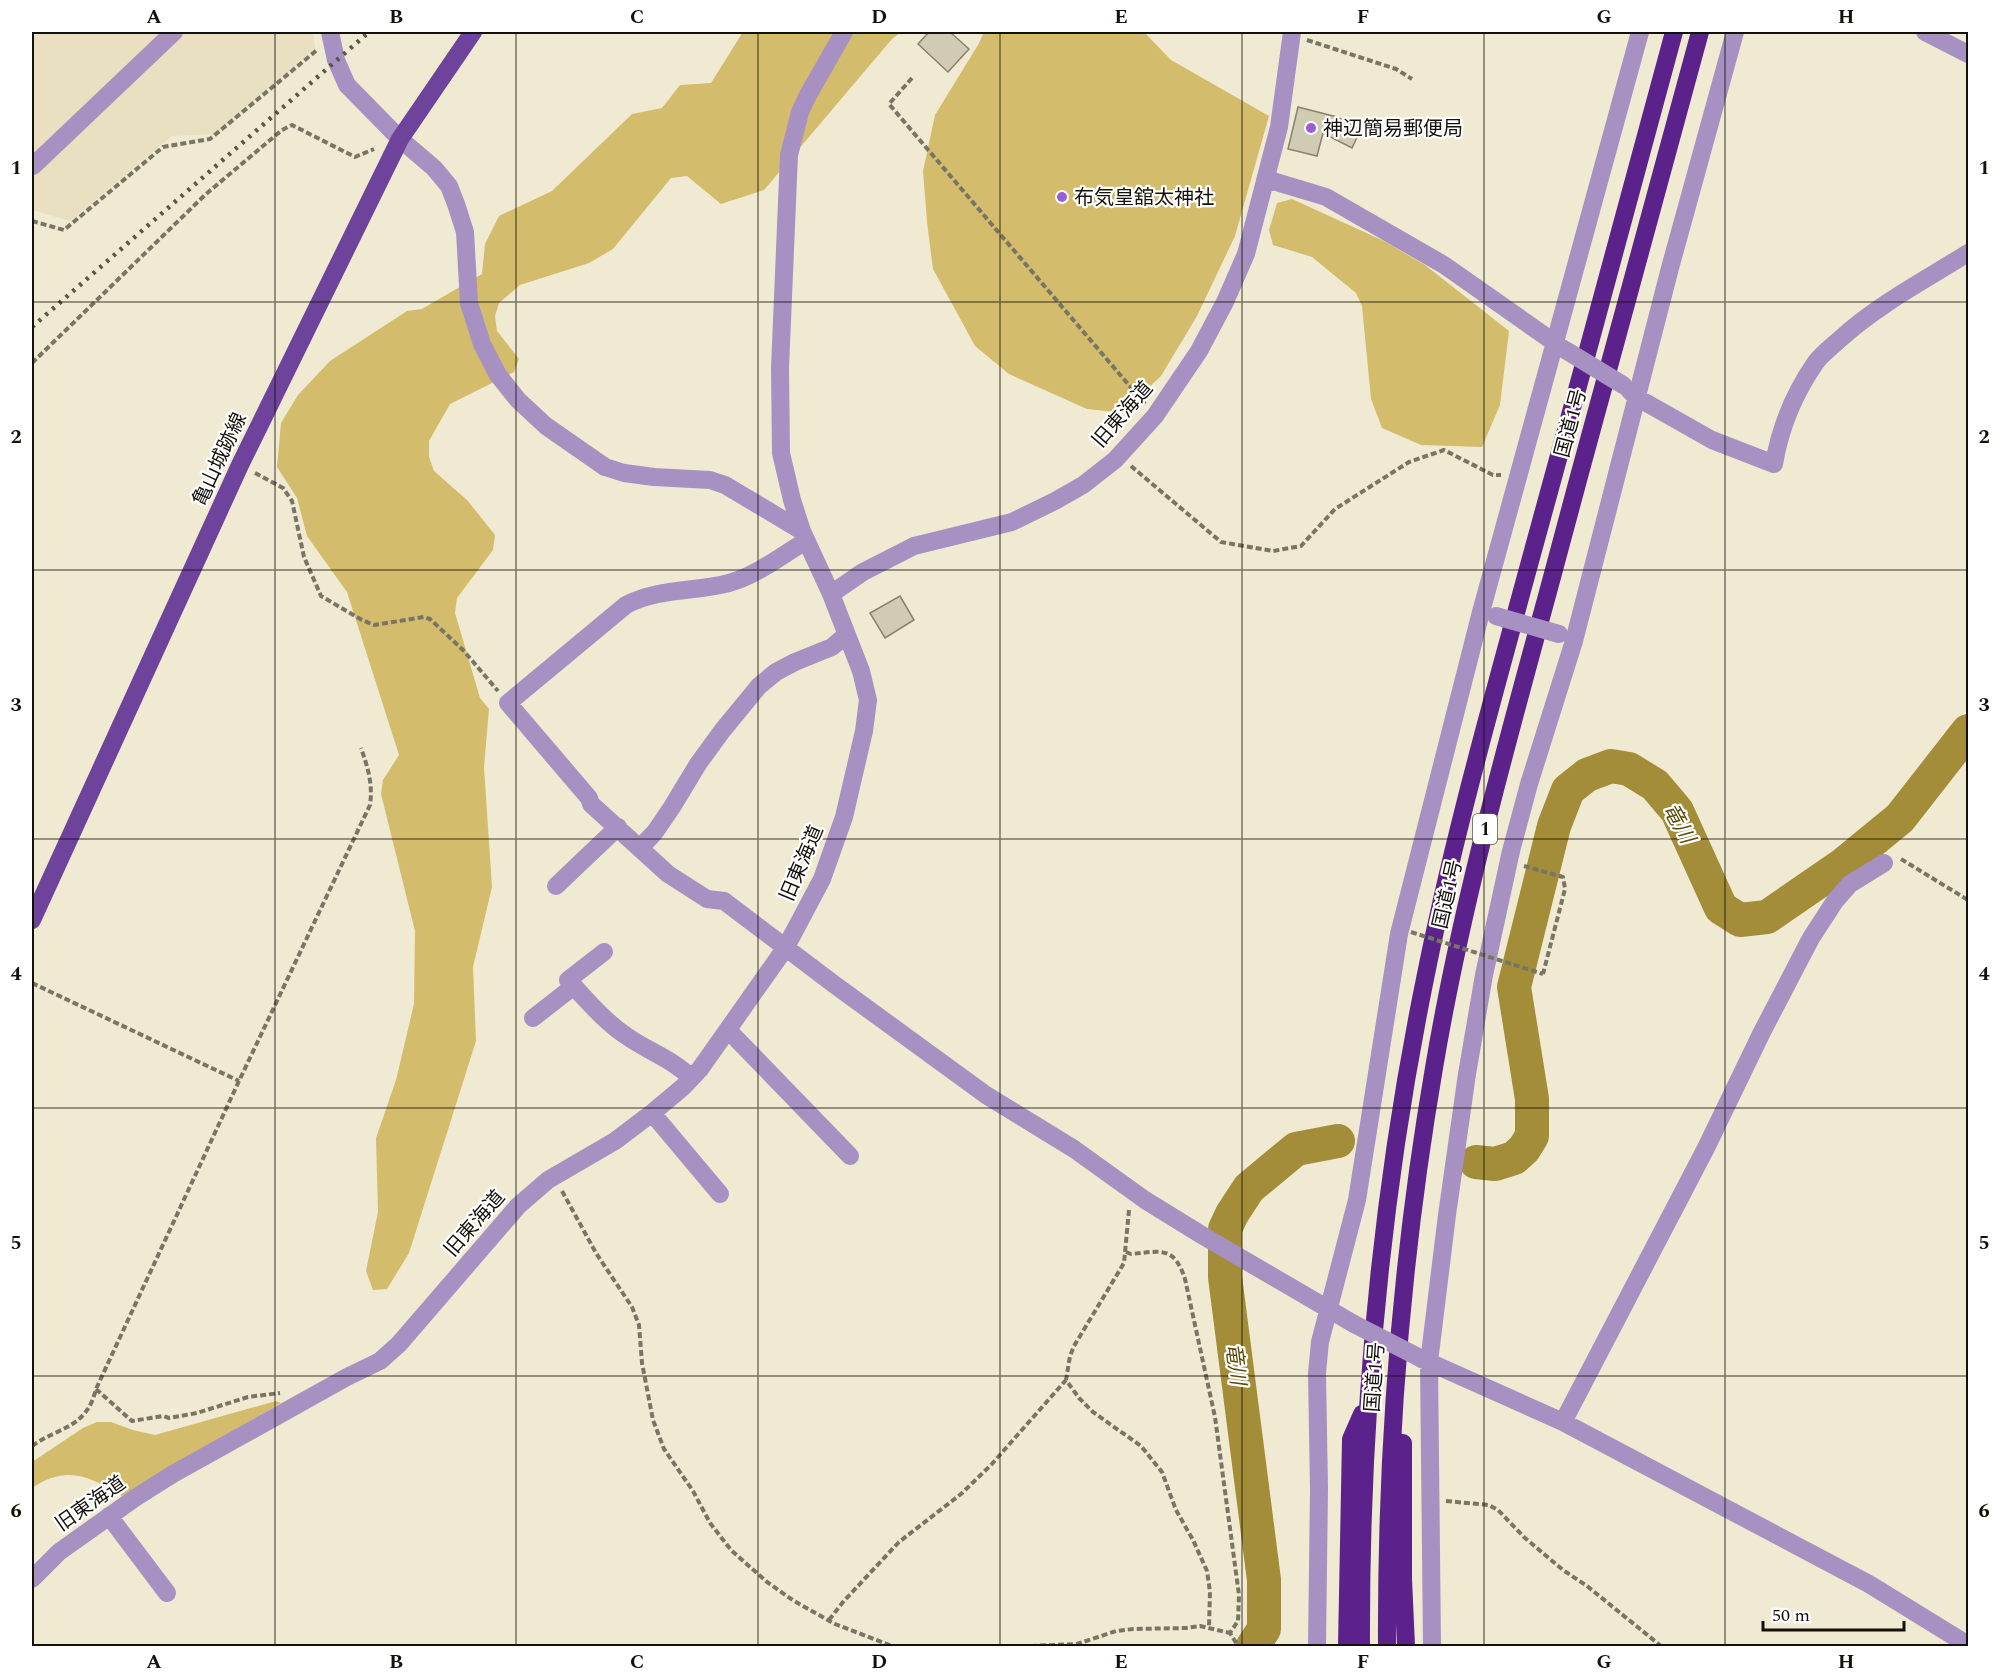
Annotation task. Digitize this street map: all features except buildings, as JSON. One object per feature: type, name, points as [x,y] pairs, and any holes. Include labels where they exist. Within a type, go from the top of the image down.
[{"type":"highway","name":"国道1号","points":[[1361,1647],[1362,1495],[1367,1401],[1385,1223],[1425,980],[1444,893],[1501,671],[1674,32]]},
{"type":"highway","name":"国道1号","points":[[1387,1647],[1388,1522],[1394,1407],[1410,1228],[1434,1068],[1453,966],[1488,818],[1525,678],[1700,32]]},
{"type":"highway","points":[[1347,1647],[1351,1439],[1367,1401]]},
{"type":"highway","points":[[1394,1407],[1403,1427],[1403,1579],[1406,1647]]},
{"type":"main road","name":"亀山城跡線","points":[[32,921],[240,465],[400,139],[473,32]]},
{"type":"street","points":[[32,166],[174,32]]},
{"type":"street","points":[[831,594],[804,536],[792,500],[781,453],[780,368],[789,155],[794,132],[808,95],[844,32]]},
{"type":"street","points":[[1317,1647],[1319,1489],[1317,1373],[1320,1342],[1357,1200],[1399,934],[1489,614],[1519,477],[1561,347],[1640,32]]},
{"type":"street","points":[[1432,1647],[1431,1500],[1425,1360],[1484,975],[1520,817],[1629,391],[1735,32]]},
{"type":"street","points":[[1925,32],[1968,54]]},
{"type":"street","name":"旧東海道","points":[[32,1579],[59,1552],[173,1474],[380,1361],[399,1344],[518,1206],[554,1177],[615,1141],[692,1078],[786,947],[822,879],[844,817],[864,731],[868,700],[861,671],[831,594],[863,573],[914,546],[1012,522],[1055,501],[1115,460],[1155,416],[1198,351],[1226,302],[1246,254],[1279,127],[1292,33]]},
{"type":"street","points":[[330,37],[347,85],[400,139],[435,168],[448,186],[465,232],[469,303],[482,344],[498,375],[532,414],[605,467],[624,473],[710,480],[725,485],[804,536]]},
{"type":"street","points":[[1266,179],[1326,197],[1444,265],[1561,347],[1629,391],[1712,440],[1774,464],[1778,441],[1786,420],[1816,361],[1851,329],[1968,253]]},
{"type":"street","points":[[804,536],[755,571],[730,583],[636,599],[508,703],[589,798],[591,804],[641,847],[668,874],[707,899],[724,901],[986,1095],[1074,1149],[1132,1191],[1205,1237],[1327,1310],[1425,1360],[1563,1422],[1869,1584],[1968,1645]]},
{"type":"street","points":[[1489,614],[1566,638]]},
{"type":"street","points":[[641,847],[655,832],[722,731],[759,686],[776,672],[832,647],[846,635]]},
{"type":"street","points":[[556,886],[618,827]]},
{"type":"street","points":[[1563,1422],[1706,1148],[1811,938],[1834,901],[1850,884],[1884,863]]},
{"type":"street","points":[[604,952],[568,980],[623,1034],[680,1067],[692,1078]]},
{"type":"street","points":[[532,1018],[574,986]]},
{"type":"street","points":[[728,1030],[850,1156]]},
{"type":"street","points":[[652,1113],[720,1194]]},
{"type":"street","points":[[109,1516],[167,1593]]},
{"type":"path","points":[[1292,33],[1396,69],[1412,79]]},
{"type":"path","points":[[32,221],[64,230],[163,147],[210,139],[319,49],[330,37]]},
{"type":"path","points":[[912,78],[889,104],[1155,416]]},
{"type":"path","points":[[32,363],[206,194],[282,130],[292,124],[355,157],[400,139]]},
{"type":"path","points":[[1115,460],[1126,462],[1221,542],[1273,551],[1301,546],[1335,509],[1409,462],[1444,450],[1493,475],[1519,477]]},
{"type":"path","points":[[240,465],[283,488],[292,501],[304,557],[321,596],[374,625],[424,617],[430,619],[463,650],[508,703]]},
{"type":"path","points":[[32,1446],[45,1437],[69,1428],[82,1418],[93,1403],[96,1389],[370,805],[372,789],[370,774],[361,748]]},
{"type":"path","points":[[1884,863],[1893,854],[1968,900]]},
{"type":"path","points":[[1411,932],[1543,974],[1564,889],[1563,877],[1522,865]]},
{"type":"path","points":[[32,983],[239,1081]]},
{"type":"path","points":[[554,1177],[596,1252],[633,1307],[639,1325],[642,1363],[653,1419],[664,1449],[693,1491],[710,1523],[731,1550],[767,1582],[794,1601],[829,1620],[892,1647]]},
{"type":"path","points":[[829,1620],[899,1542],[961,1494],[992,1465],[1066,1380],[1074,1346],[1124,1263],[1132,1191]]},
{"type":"path","points":[[1126,1252],[1131,1254],[1164,1252],[1172,1255],[1179,1262],[1185,1280],[1215,1417],[1239,1595],[1238,1621],[1231,1635]]},
{"type":"path","points":[[1066,1380],[1093,1412],[1141,1446],[1162,1472],[1176,1510],[1207,1571],[1210,1592],[1209,1627]]},
{"type":"path","points":[[96,1389],[132,1421],[197,1413],[248,1397],[286,1391]]},
{"type":"path","points":[[1431,1500],[1489,1505],[1498,1510],[1525,1538],[1563,1570],[1587,1586],[1661,1647]]},
{"type":"path","points":[[1030,1647],[1077,1644],[1116,1631],[1132,1629],[1209,1627],[1231,1635],[1238,1646]]},
{"type":"shaded area","points":[[32,32],[313,32],[315,48],[217,134],[172,136],[70,221],[32,210]]},
{"type":"shaded area","points":[[741,32],[901,32],[892,39],[764,190],[721,204],[687,176],[671,178],[613,249],[589,263],[520,285],[499,303],[495,316],[497,331],[519,359],[514,372],[450,404],[429,441],[429,457],[434,471],[467,500],[495,535],[493,550],[457,598],[455,613],[480,698],[489,709],[484,767],[492,887],[473,967],[476,1041],[409,1253],[387,1289],[373,1290],[366,1271],[378,1212],[376,1138],[396,1080],[414,1004],[415,931],[381,794],[383,780],[399,755],[347,592],[307,536],[297,498],[277,467],[281,423],[298,395],[330,361],[407,311],[422,309],[482,274],[485,244],[499,216],[552,191],[632,114],[662,108],[680,85],[711,83]]},
{"type":"shaded area","name":"布気皇舘太神社","points":[[984,32],[1144,32],[1171,60],[1269,116],[1235,236],[1197,316],[1161,376],[1128,407],[1115,412],[1087,409],[1009,374],[975,346],[933,269],[923,171],[935,115]]},
{"type":"shaded area","points":[[1292,199],[1384,241],[1425,265],[1509,331],[1500,405],[1482,447],[1421,445],[1382,428],[1371,399],[1362,306],[1356,293],[1312,257],[1273,245],[1269,230],[1277,203]]},
{"type":"shaded area","points":[[276,1401],[281,1403],[122,1496],[99,1483],[67,1475],[45,1481],[32,1488],[32,1462],[83,1428],[97,1422],[111,1422],[155,1435]]},
{"type":"waterway","name":"竜川","points":[[1476,1162],[1495,1164],[1514,1158],[1524,1149],[1532,1136],[1532,1099],[1514,987],[1554,826],[1568,790],[1587,775],[1611,766],[1629,769],[1655,785],[1677,811],[1721,908],[1740,920],[1767,917],[1844,864],[1900,818],[1968,731]]},
{"type":"waterway","name":"竜川","points":[[1253,1646],[1264,1629],[1264,1580],[1225,1277],[1225,1229],[1249,1188],[1296,1149],[1338,1141]]},
{"type":"railway","points":[[32,327],[369,32]]},
{"type":"place","name":"神辺簡易郵便局","points":[[1311,128]]},
{"type":"place","name":"布気皇舘太神社","points":[[1062,197]]}]
